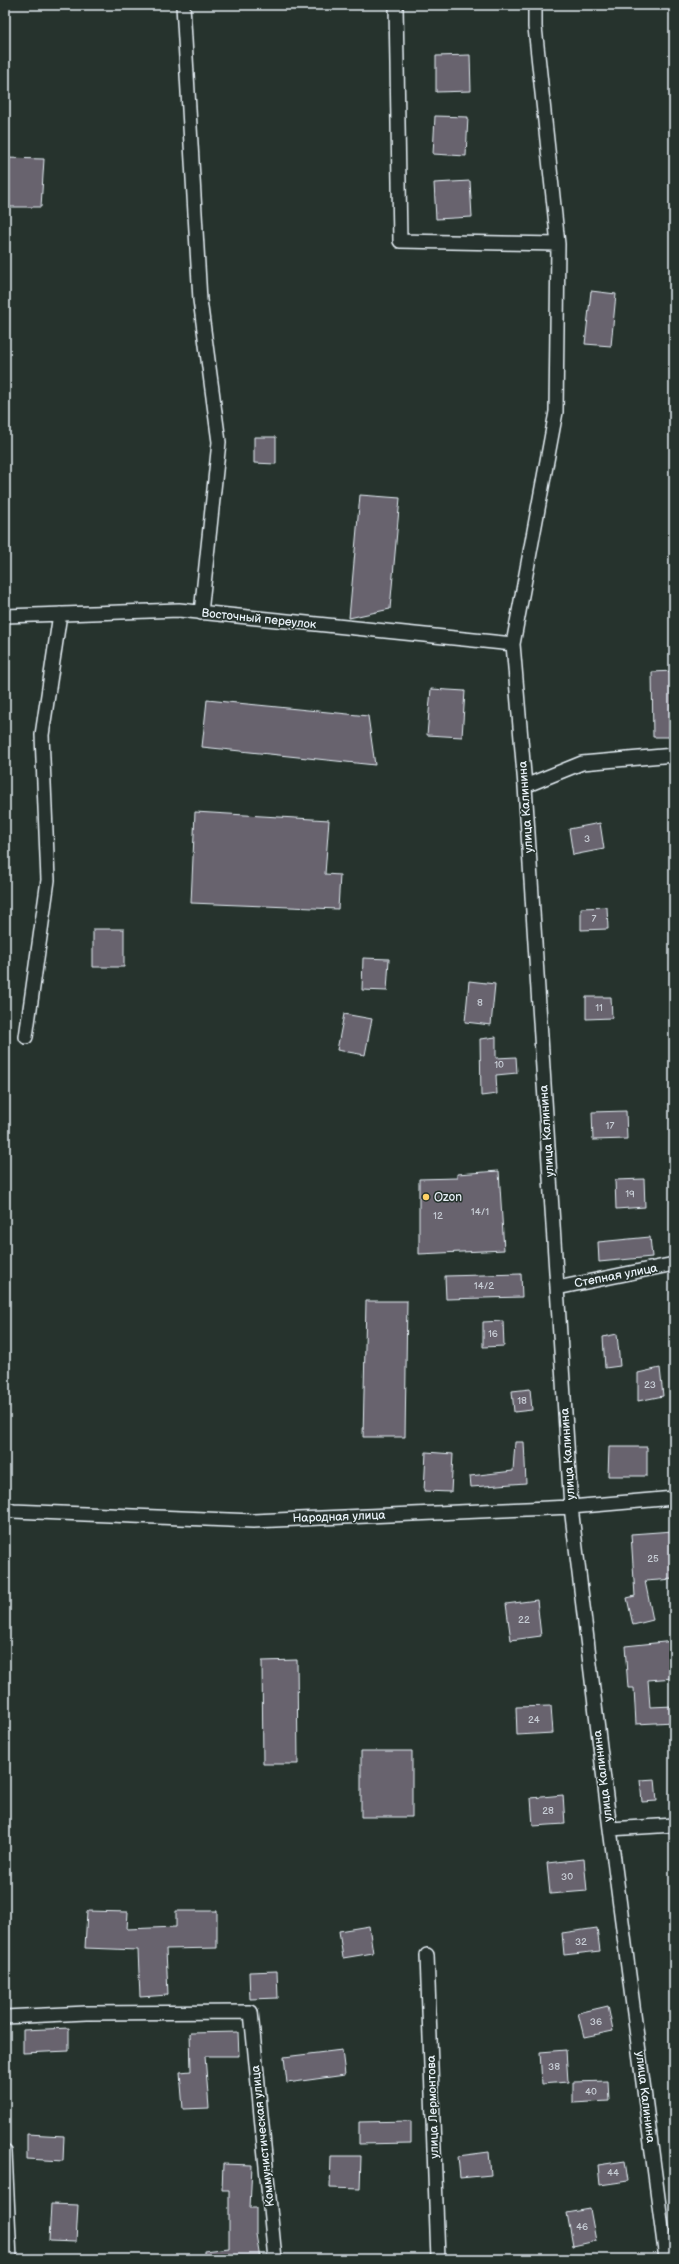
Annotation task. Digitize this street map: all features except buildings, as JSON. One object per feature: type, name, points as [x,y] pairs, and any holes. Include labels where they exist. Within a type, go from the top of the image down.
[{"type":"street","points":[[183,5],[200,300],[219,442],[201,613]]},
{"type":"street","points":[[396,5],[400,241],[558,244]]},
{"type":"street","name":"улица Калинина","points":[[535,5],[535,27],[558,244],[556,412],[513,644],[525,786],[571,1508],[610,1829],[666,2259]]},
{"type":"street","name":"Восточный переулок","points":[[5,616],[179,610],[513,644]]},
{"type":"street","points":[[26,1037],[48,880],[42,735],[60,614]]},
{"type":"street","points":[[525,786],[582,763],[674,755]]},
{"type":"street","name":"Степная улица","points":[[557,1288],[674,1264]]},
{"type":"street","name":"Народная улица","points":[[5,1508],[13,1511],[254,1521],[571,1508],[674,1498]]},
{"type":"street","points":[[610,1829],[674,1826]]},
{"type":"street","name":"улица Лермонтова","points":[[427,1955],[438,2259]]},
{"type":"street","name":"Коммунистическая улица","points":[[5,2017],[86,2013],[251,2012],[275,2259]]},
{"type":"street","points":[[5,2152],[10,2259]]},
{"type":"place","name":"Ozon","points":[[426,1197]]}]
